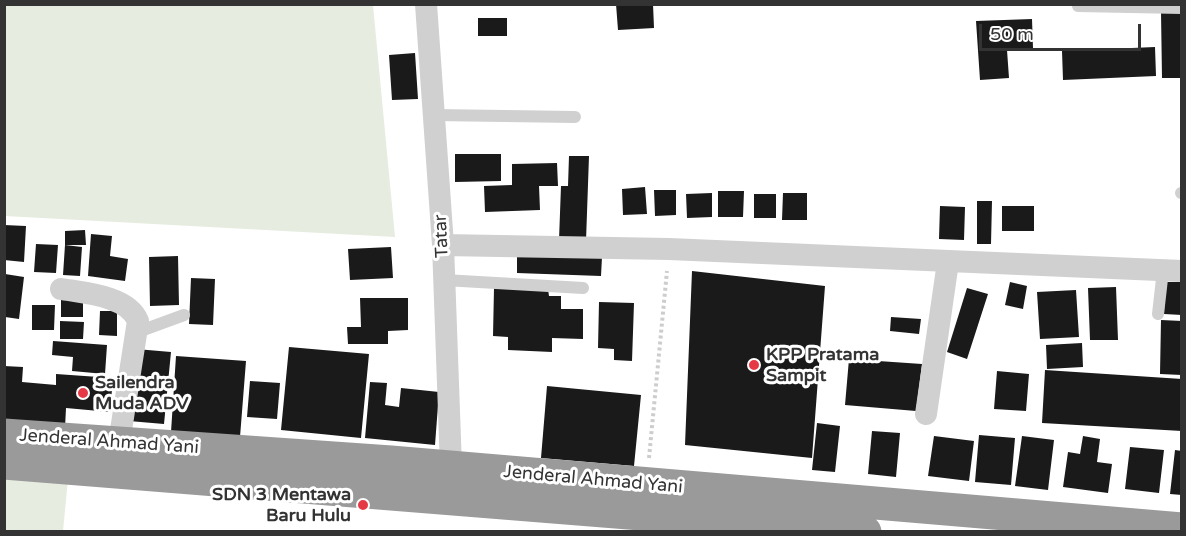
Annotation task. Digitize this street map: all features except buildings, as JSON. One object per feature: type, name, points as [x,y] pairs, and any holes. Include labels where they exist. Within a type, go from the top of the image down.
[{"type":"highway","name":"Jenderal Ahmad Yani","points":[[4,435],[451,467],[1182,529]]},
{"type":"highway","name":"Jenderal Ahmad Yani","points":[[4,463],[623,522],[865,531]]},
{"type":"street","name":"Tatar","points":[[426,4],[443,245],[451,467]]},
{"type":"street","points":[[443,245],[669,249],[1172,271]]},
{"type":"street","points":[[926,414],[948,262]]},
{"type":"street","points":[[61,289],[100,296],[119,303],[135,313],[138,321],[119,443]]},
{"type":"lane","points":[[1078,6],[1182,8]]},
{"type":"lane","points":[[434,116],[575,117]]},
{"type":"lane","points":[[1158,314],[1172,271]]},
{"type":"lane","points":[[444,280],[583,288]]},
{"type":"lane","points":[[135,333],[184,315]]},
{"type":"path","points":[[647,485],[669,249]]},
{"type":"shaded area","points":[[4,5],[373,5],[395,237],[5,216]]},
{"type":"shaded area","points":[[4,474],[68,479],[63,531],[5,531]]},
{"type":"place","name":"KPP Pratama Sampit","points":[[754,365]]},
{"type":"place","name":"Sailendra Muda ADV","points":[[83,393]]},
{"type":"place","name":"SDN 3 Mentawa Baru Hulu","points":[[363,505]]}]
